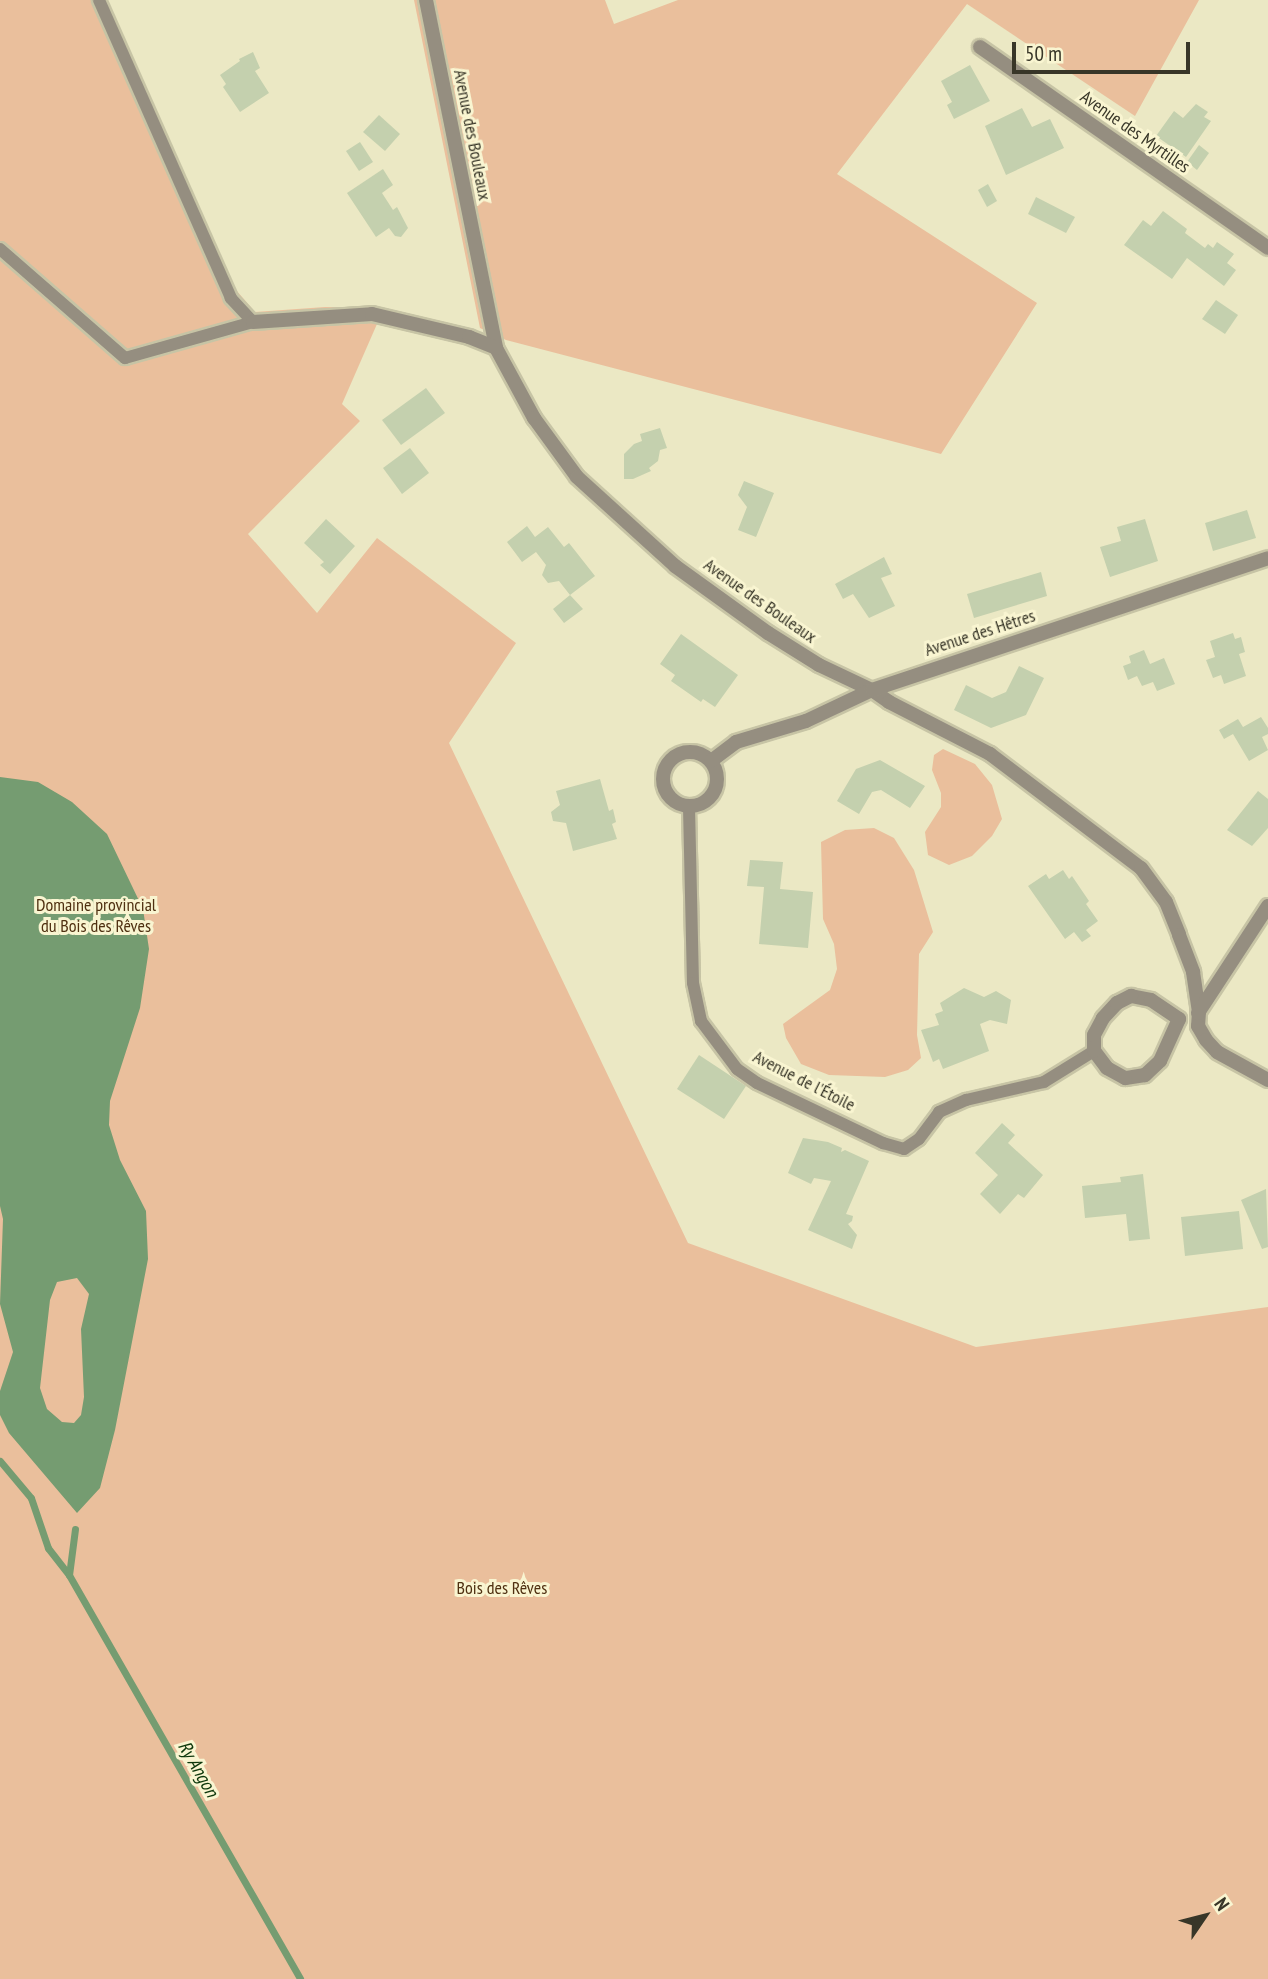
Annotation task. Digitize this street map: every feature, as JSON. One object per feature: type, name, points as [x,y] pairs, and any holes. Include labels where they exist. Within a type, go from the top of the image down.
[{"type":"street","name":"Avenue des Bouleaux","points":[[426,0],[496,348],[534,418],[577,477],[675,566],[768,633],[819,665],[872,690],[889,702],[990,754],[1141,868],[1166,902],[1193,972],[1199,1012],[1198,1026],[1217,1052],[1268,1080]]},
{"type":"street","name":"Avenue des Myrtilles","points":[[980,47],[1268,248]]},
{"type":"street","points":[[253,322],[372,314],[469,337],[496,348]]},
{"type":"street","name":"Avenue des Hêtres","points":[[711,761],[736,742],[806,721],[872,690],[1268,558]]},
{"type":"street","points":[[696,751],[711,761],[718,775],[715,791],[705,803],[689,807],[672,800],[662,785],[664,766],[677,753],[696,751]]},
{"type":"street","points":[[1179,1020],[1150,1000],[1132,996],[1117,1003],[1103,1018],[1094,1035],[1094,1051],[1107,1068],[1125,1078],[1145,1074],[1160,1061],[1179,1020],[1199,1012],[1268,906]]},
{"type":"lane","points":[[0,249],[125,358],[253,322],[231,298],[99,0]]},
{"type":"lane","name":"Avenue de l'Étoile","points":[[689,807],[693,983],[701,1021],[737,1069],[757,1083],[883,1143],[904,1149],[919,1139],[939,1112],[966,1100],[1044,1082],[1094,1051]]},
{"type":"green space","name":"Bois des Rêves","points":[[0,0],[107,0],[236,290],[255,312],[325,307],[384,308],[342,404],[360,421],[248,534],[317,613],[377,538],[516,643],[449,743],[688,1243],[976,1347],[1268,1307],[1268,1979],[0,1979]]},
{"type":"green space","points":[[414,0],[605,0],[614,24],[678,0],[1199,0],[1135,116],[967,4],[837,174],[1037,303],[941,454],[506,340],[480,328]]},
{"type":"green space","points":[[943,749],[975,764],[992,785],[1002,819],[992,836],[972,856],[949,865],[928,855],[925,832],[941,807],[941,793],[932,770],[934,755]]},
{"type":"green space","points":[[874,828],[894,838],[914,870],[933,932],[919,954],[917,1035],[921,1058],[908,1070],[885,1077],[829,1075],[801,1064],[786,1038],[783,1024],[830,990],[837,969],[834,944],[823,919],[821,842],[845,830]]},
{"type":"shaded area","name":"Domaine provincial du Bois des Rêves","points":[[0,777],[38,782],[72,802],[107,834],[143,909],[149,949],[140,1008],[110,1101],[109,1125],[120,1160],[146,1211],[148,1259],[115,1430],[100,1488],[77,1513],[9,1433],[0,1415],[0,1391],[13,1352],[0,1304],[3,1219],[0,1206]],"holes":[[[77,1278],[89,1294],[81,1329],[84,1397],[81,1415],[74,1423],[62,1422],[47,1409],[40,1388],[50,1300],[57,1282]]]},
{"type":"building","points":[[253,52],[260,68],[255,71],[269,93],[240,112],[223,87],[226,84],[220,75],[240,61],[239,59]]},
{"type":"building","points":[[970,65],[990,101],[954,119],[947,105],[952,102],[941,81]]},
{"type":"building","points":[[1196,104],[1208,112],[1204,117],[1211,121],[1186,157],[1156,136],[1174,111],[1183,118]]},
{"type":"building","points":[[1022,108],[1032,127],[1050,119],[1064,148],[1006,175],[985,126]]},
{"type":"building","points":[[379,115],[400,134],[385,151],[363,132]]},
{"type":"building","points":[[360,142],[373,162],[359,171],[346,151]]},
{"type":"building","points":[[1199,145],[1209,153],[1197,170],[1187,162]]},
{"type":"building","points":[[383,169],[393,185],[382,193],[393,210],[397,207],[408,228],[401,237],[395,236],[389,228],[376,237],[347,193]]},
{"type":"building","points":[[988,184],[997,201],[987,207],[978,190]]},
{"type":"building","points":[[1036,197],[1075,217],[1066,233],[1028,214]]},
{"type":"building","points":[[1163,211],[1187,229],[1185,233],[1205,248],[1208,244],[1213,248],[1217,242],[1234,254],[1227,263],[1236,270],[1224,286],[1187,258],[1172,279],[1124,245],[1143,220],[1151,226]]},
{"type":"building","points":[[1216,300],[1238,315],[1225,334],[1202,319]]},
{"type":"building","points":[[426,388],[445,413],[401,445],[382,420]]},
{"type":"building","points":[[660,428],[667,448],[660,450],[658,461],[649,468],[651,471],[633,479],[624,479],[624,454],[634,444],[642,441],[640,434]]},
{"type":"building","points":[[410,448],[429,473],[402,494],[383,468]]},
{"type":"building","points":[[744,481],[774,493],[756,537],[738,530],[747,507],[738,495]]},
{"type":"building","points":[[1247,510],[1256,538],[1213,551],[1205,523]]},
{"type":"building","points":[[326,519],[355,546],[330,574],[320,565],[324,562],[304,543]]},
{"type":"building","points":[[1145,519],[1158,561],[1110,577],[1100,547],[1121,541],[1117,527]]},
{"type":"building","points":[[527,526],[535,537],[548,527],[564,547],[569,543],[595,576],[570,595],[559,581],[548,583],[542,575],[546,565],[536,552],[522,562],[507,542]]},
{"type":"building","points":[[884,557],[892,574],[881,578],[895,606],[869,618],[853,594],[843,599],[835,584]]},
{"type":"building","points":[[1041,572],[1047,596],[974,618],[967,594]]},
{"type":"building","points":[[570,595],[583,609],[564,623],[553,609]]},
{"type":"building","points":[[1233,633],[1235,639],[1241,637],[1245,652],[1239,654],[1246,676],[1224,684],[1221,675],[1213,678],[1206,660],[1215,657],[1210,641]]},
{"type":"building","points":[[681,634],[738,675],[715,707],[703,699],[701,702],[671,681],[675,675],[660,664]]},
{"type":"building","points":[[1144,650],[1150,664],[1164,658],[1175,684],[1157,691],[1153,682],[1142,686],[1137,676],[1128,680],[1123,666],[1131,663],[1129,656]]},
{"type":"building","points":[[1019,666],[1044,678],[1026,715],[991,728],[954,710],[966,685],[992,698],[1006,692]]},
{"type":"building","points":[[1261,717],[1268,728],[1268,734],[1262,737],[1268,750],[1249,761],[1233,734],[1224,739],[1219,730],[1238,719],[1243,727]]},
{"type":"building","points":[[880,760],[925,786],[910,808],[881,790],[872,792],[859,814],[837,801],[856,769]]},
{"type":"building","points":[[600,779],[609,811],[613,809],[616,822],[612,824],[617,839],[573,851],[566,823],[553,821],[551,812],[560,805],[556,791]]},
{"type":"building","points":[[1258,791],[1268,799],[1268,828],[1252,846],[1227,830]]},
{"type":"building","points":[[750,860],[783,862],[780,889],[813,892],[808,948],[759,944],[764,887],[747,886]]},
{"type":"building","points":[[1063,870],[1069,879],[1072,876],[1089,901],[1086,904],[1098,921],[1086,930],[1091,936],[1082,942],[1074,932],[1065,939],[1028,886],[1046,874],[1049,879]]},
{"type":"building","points":[[964,988],[984,997],[996,991],[1011,1000],[1007,1024],[990,1020],[980,1024],[989,1051],[943,1069],[939,1059],[933,1062],[921,1030],[939,1025],[935,1014],[943,1011],[940,1003]]},
{"type":"building","points":[[699,1055],[746,1086],[724,1119],[677,1089]]},
{"type":"building","points":[[1002,1123],[1015,1135],[1008,1143],[1043,1175],[1024,1198],[1018,1194],[1000,1214],[980,1194],[998,1175],[975,1153]]},
{"type":"building","points":[[803,1138],[828,1142],[842,1148],[841,1152],[845,1150],[869,1161],[846,1214],[853,1216],[848,1224],[857,1235],[852,1249],[808,1230],[831,1181],[814,1178],[811,1184],[788,1173]]},
{"type":"building","points":[[1143,1174],[1150,1239],[1129,1241],[1126,1214],[1085,1218],[1082,1186],[1121,1182],[1120,1177]]},
{"type":"building","points":[[1266,1189],[1268,1247],[1262,1249],[1241,1200]]},
{"type":"building","points":[[1239,1211],[1243,1249],[1185,1256],[1181,1217]]},
{"type":"waterway","name":"Ry Angon","points":[[0,1461],[31,1498],[48,1548],[69,1575]]},
{"type":"waterway","name":"Ry Angon","points":[[75,1529],[69,1575],[300,1979]]}]
